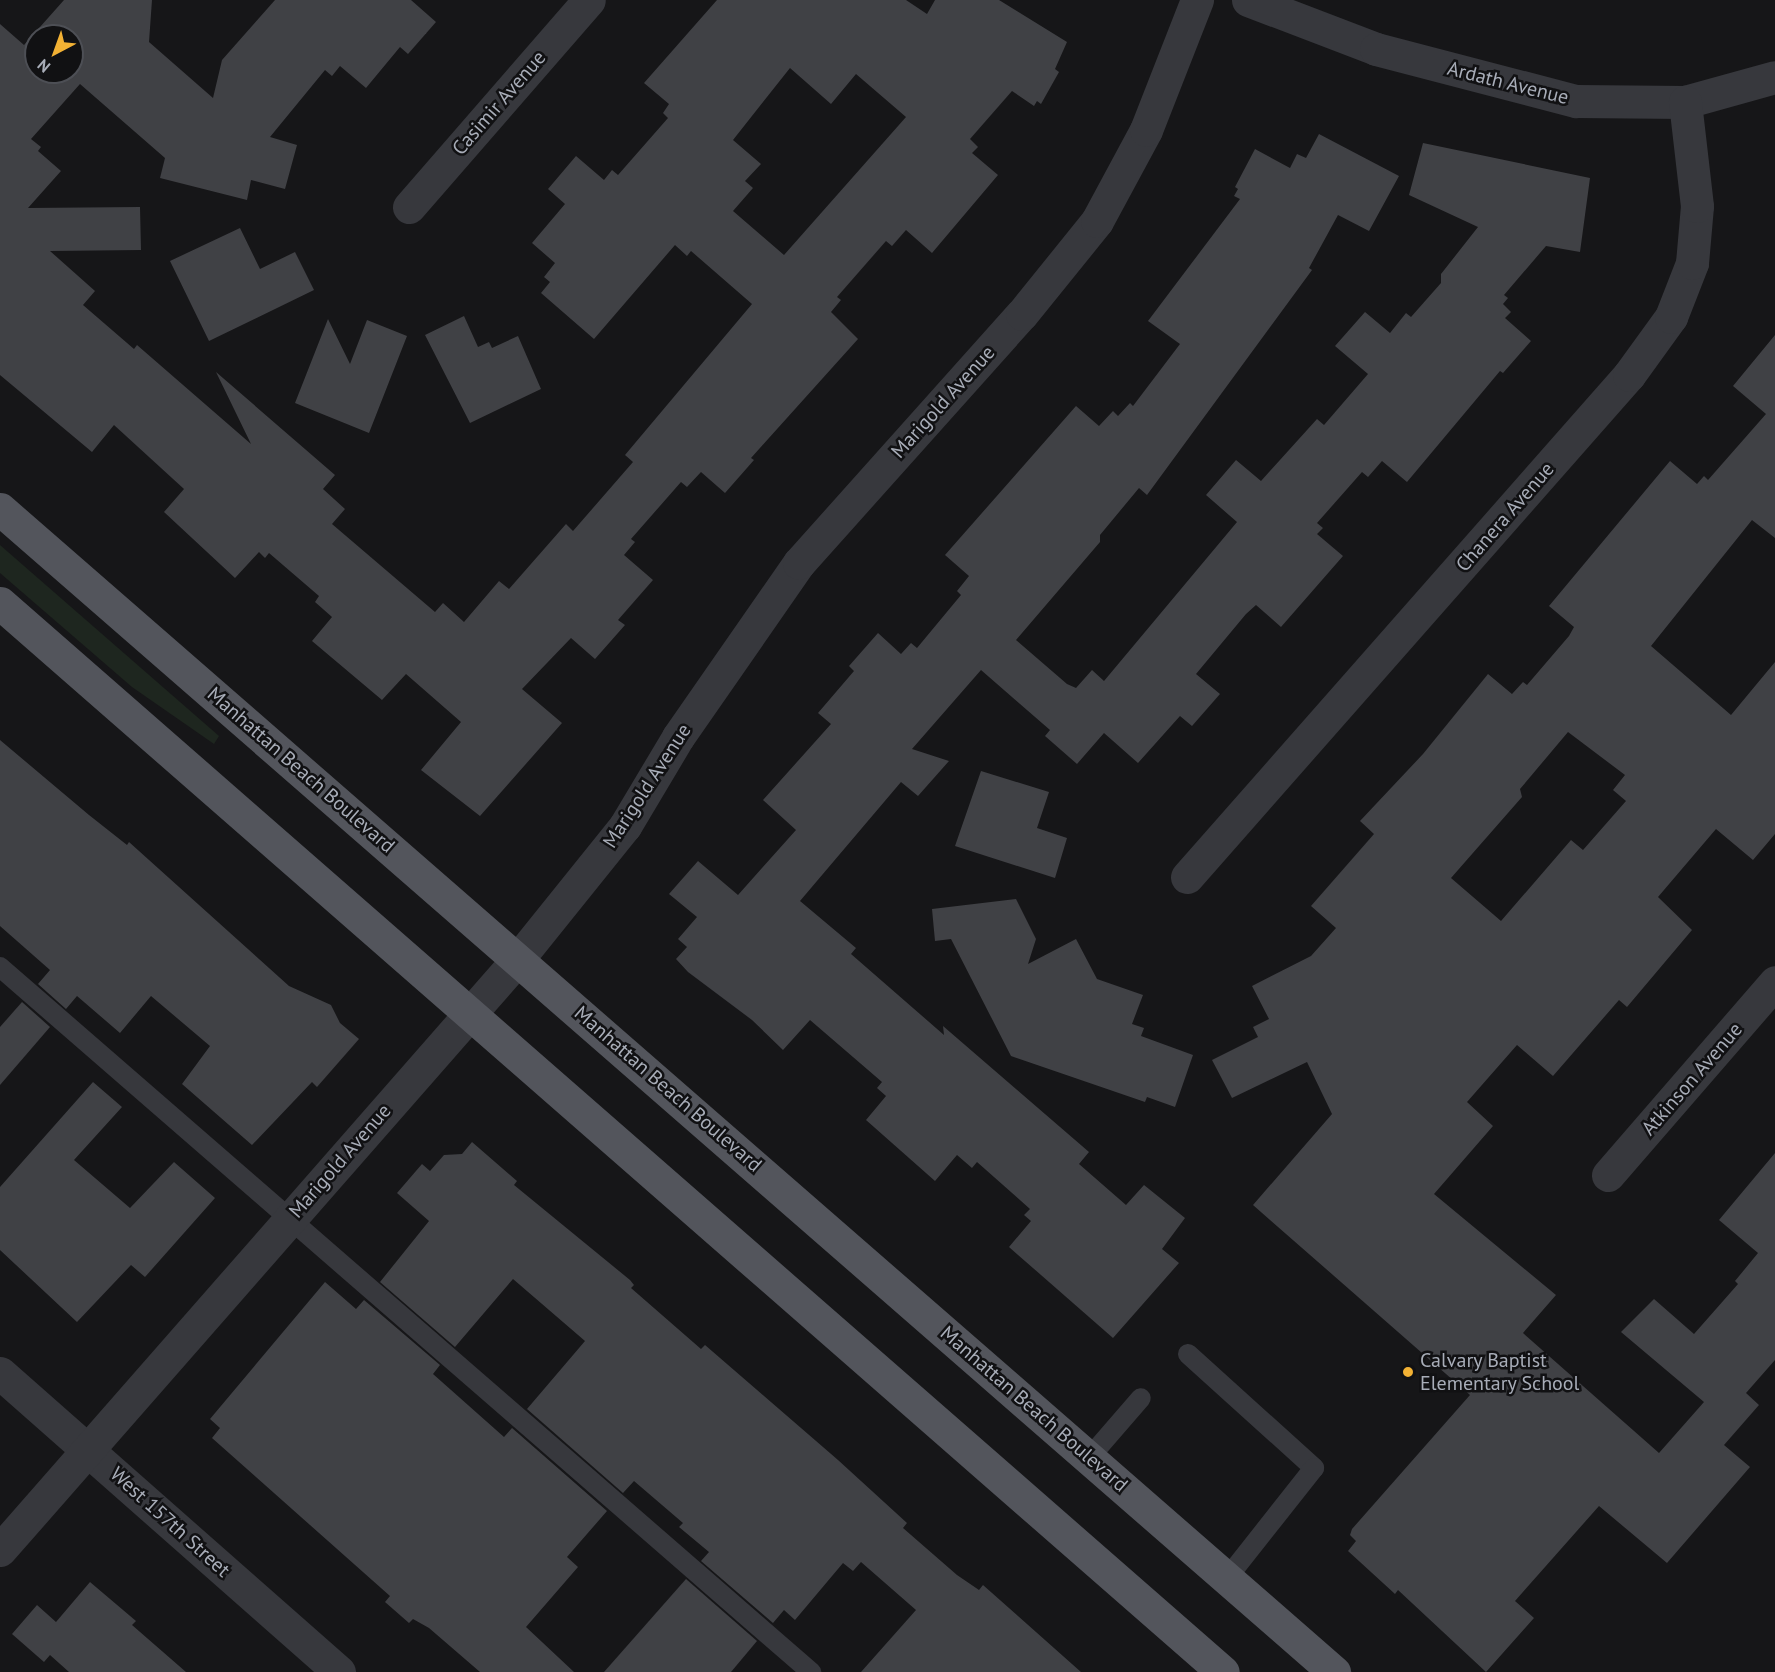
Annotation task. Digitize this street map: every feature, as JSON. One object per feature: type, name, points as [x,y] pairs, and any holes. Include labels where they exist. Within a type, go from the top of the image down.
[{"type":"main road","name":"Manhattan Beach Boulevard","points":[[0,509],[1334,1672]]},
{"type":"main road","points":[[0,603],[1223,1672]]},
{"type":"street","name":"Casimir Avenue","points":[[409,207],[589,0]]},
{"type":"street","name":"Marigold Avenue","points":[[0,1550],[518,959],[625,826],[678,737],[799,563],[1022,314],[1097,220],[1146,130],[1197,0]]},
{"type":"street","name":"Ardath Avenue","points":[[1248,0],[1376,49],[1576,101],[1685,102],[1775,77]]},
{"type":"street","name":"Chanera Avenue","points":[[1187,877],[1629,375],[1671,317],[1692,263],[1697,206],[1685,102]]},
{"type":"street","name":"Atkinson Avenue","points":[[1608,1175],[1775,982]]},
{"type":"street","name":"West 157th Street","points":[[0,1373],[88,1448],[339,1672]]},
{"type":"lane","points":[[0,967],[811,1672]]},
{"type":"lane","points":[[1188,1354],[1314,1468],[1227,1578]]},
{"type":"lane","points":[[1089,1458],[1141,1398]]},
{"type":"shaded area","points":[[0,545],[219,736],[214,744],[132,687],[0,573]]},
{"type":"building","points":[[64,0],[152,0],[149,42],[213,98],[222,60],[275,0],[411,0],[436,22],[408,54],[400,47],[366,88],[340,66],[332,76],[325,70],[270,137],[297,145],[285,189],[251,180],[247,200],[160,178],[165,158],[80,84],[84,84],[84,24],[43,24]]},
{"type":"building","points":[[717,0],[906,0],[927,14],[935,0],[999,0],[1067,42],[1055,69],[1059,72],[1041,104],[1037,101],[1034,106],[1012,91],[970,139],[978,147],[972,153],[998,175],[932,253],[906,230],[892,246],[886,241],[837,297],[841,300],[831,312],[858,339],[751,458],[754,460],[725,493],[701,472],[687,487],[681,482],[631,539],[635,542],[624,555],[653,580],[618,620],[625,625],[595,659],[571,638],[522,689],[562,723],[480,816],[421,770],[461,722],[406,674],[382,700],[312,641],[332,617],[315,602],[319,596],[269,553],[265,558],[259,552],[235,578],[164,512],[184,489],[114,425],[92,452],[0,375],[0,24],[24,45],[24,84],[80,84],[31,139],[41,147],[38,151],[61,171],[28,208],[140,207],[141,250],[50,251],[95,291],[83,305],[134,349],[137,345],[251,444],[216,372],[335,475],[323,489],[345,509],[332,524],[435,612],[443,603],[464,622],[499,581],[509,589],[566,524],[573,531],[633,462],[625,455],[752,304],[691,251],[687,256],[675,245],[594,339],[541,293],[550,282],[544,277],[555,263],[532,243],[565,204],[548,189],[576,156],[604,180],[612,170],[618,175],[668,118],[663,113],[669,104],[644,83]],"holes":[[[790,68],[831,104],[856,74],[906,117],[784,255],[733,211],[753,188],[745,181],[761,164],[733,140]]]},
{"type":"building","points":[[1319,134],[1399,176],[1369,231],[1338,215],[1309,268],[1312,270],[1147,495],[1139,488],[1100,535],[1100,542],[1016,640],[1067,684],[1076,688],[1092,670],[1104,681],[1237,522],[1206,495],[1236,460],[1261,481],[1317,419],[1324,425],[1368,374],[1335,346],[1365,312],[1390,333],[1406,313],[1411,317],[1441,283],[1441,274],[1478,227],[1409,195],[1423,143],[1590,178],[1580,252],[1546,246],[1504,295],[1508,298],[1503,304],[1511,312],[1505,318],[1531,341],[1503,373],[1500,371],[1407,482],[1382,461],[1368,477],[1362,472],[1317,523],[1323,528],[1317,534],[1343,556],[1281,627],[1256,605],[1246,614],[1196,674],[1220,694],[1192,726],[1180,716],[1138,763],[1104,733],[1077,764],[1045,736],[1050,730],[981,670],[912,749],[949,761],[918,796],[901,782],[800,901],[856,948],[851,954],[944,1035],[943,1026],[1089,1152],[1079,1164],[1126,1205],[1144,1185],[1185,1218],[1162,1249],[1179,1263],[1113,1338],[1009,1247],[1031,1221],[1024,1215],[1030,1209],[977,1162],[972,1168],[957,1155],[935,1181],[866,1120],[886,1096],[877,1088],[882,1082],[810,1020],[783,1050],[752,1020],[688,972],[676,959],[687,947],[678,939],[697,917],[669,894],[698,861],[738,895],[796,830],[763,800],[831,724],[818,713],[854,671],[849,666],[878,633],[901,654],[911,643],[917,648],[961,595],[957,591],[969,576],[945,555],[1076,406],[1099,426],[1113,411],[1118,416],[1130,403],[1133,406],[1180,344],[1148,321],[1240,199],[1234,196],[1238,189],[1235,187],[1255,149],[1290,168],[1297,154],[1306,158]]},
{"type":"building","points":[[240,228],[260,269],[295,252],[314,290],[209,341],[170,261]]},
{"type":"building","points":[[464,316],[478,347],[489,342],[492,348],[518,336],[541,389],[470,423],[425,335]]},
{"type":"building","points":[[328,319],[350,364],[367,320],[407,336],[369,433],[295,403]]},
{"type":"building","points":[[1775,335],[1775,538],[1752,520],[1651,646],[1731,715],[1775,662],[1775,834],[1753,860],[1716,829],[1658,897],[1692,930],[1627,1007],[1619,1000],[1553,1076],[1517,1045],[1467,1102],[1493,1126],[1434,1194],[1556,1295],[1523,1333],[1659,1453],[1704,1402],[1621,1332],[1654,1299],[1694,1334],[1738,1284],[1735,1281],[1758,1253],[1719,1220],[1775,1153],[1775,1360],[1746,1393],[1759,1405],[1724,1445],[1750,1467],[1667,1563],[1599,1506],[1515,1601],[1534,1618],[1486,1672],[1398,1590],[1395,1594],[1348,1551],[1356,1541],[1350,1535],[1352,1529],[1470,1395],[1253,1205],[1332,1114],[1307,1062],[1232,1098],[1212,1060],[1258,1037],[1253,1027],[1269,1019],[1252,986],[1311,956],[1336,928],[1311,906],[1374,834],[1360,821],[1423,754],[1488,674],[1512,694],[1523,682],[1527,685],[1574,627],[1549,606],[1670,461],[1697,484],[1704,476],[1708,480],[1766,414],[1733,386]],"holes":[[[1568,732],[1625,775],[1613,790],[1626,801],[1583,850],[1571,840],[1501,921],[1451,878],[1522,797],[1520,789]]]},
{"type":"building","points":[[0,740],[89,815],[127,845],[129,842],[289,986],[331,1005],[340,1023],[359,1039],[317,1087],[312,1082],[252,1145],[182,1084],[210,1046],[151,996],[120,1033],[77,996],[66,1009],[38,984],[50,970],[0,926]]},
{"type":"building","points":[[981,771],[1049,792],[1037,828],[1067,838],[1055,878],[955,846]]},
{"type":"building","points":[[1016,899],[1036,939],[1028,964],[1076,939],[1097,979],[1143,995],[1132,1024],[1144,1028],[1141,1036],[1193,1055],[1175,1107],[1147,1097],[1145,1102],[1011,1056],[951,939],[935,941],[932,909]]},
{"type":"building","points":[[22,1002],[50,1027],[0,1085],[0,1027]]},
{"type":"building","points":[[93,1082],[122,1107],[74,1160],[130,1208],[174,1162],[215,1198],[145,1277],[131,1265],[77,1322],[0,1250],[0,1187]]},
{"type":"building","points":[[472,1142],[517,1181],[514,1185],[630,1280],[634,1285],[631,1288],[701,1349],[705,1345],[838,1460],[907,1523],[903,1528],[957,1575],[979,1590],[983,1585],[1081,1672],[861,1672],[916,1610],[861,1562],[853,1571],[843,1563],[795,1620],[784,1610],[773,1623],[701,1561],[709,1552],[679,1527],[683,1523],[634,1481],[623,1493],[527,1409],[585,1341],[513,1279],[455,1347],[380,1282],[429,1221],[397,1193],[422,1164],[430,1171],[444,1155],[462,1154]]},
{"type":"building","points":[[325,1282],[356,1309],[364,1300],[440,1365],[433,1374],[504,1437],[512,1428],[607,1511],[567,1557],[578,1567],[526,1627],[574,1672],[480,1672],[429,1628],[413,1619],[409,1623],[385,1602],[390,1596],[212,1438],[220,1428],[210,1419]]},
{"type":"building","points":[[686,1579],[757,1641],[731,1672],[604,1672]]},
{"type":"building","points":[[90,1582],[136,1621],[132,1625],[186,1672],[69,1672],[50,1655],[44,1662],[12,1634],[37,1605],[56,1622]]},
{"type":"place","name":"Calvary Baptist Elementary School","points":[[1408,1372]]}]
